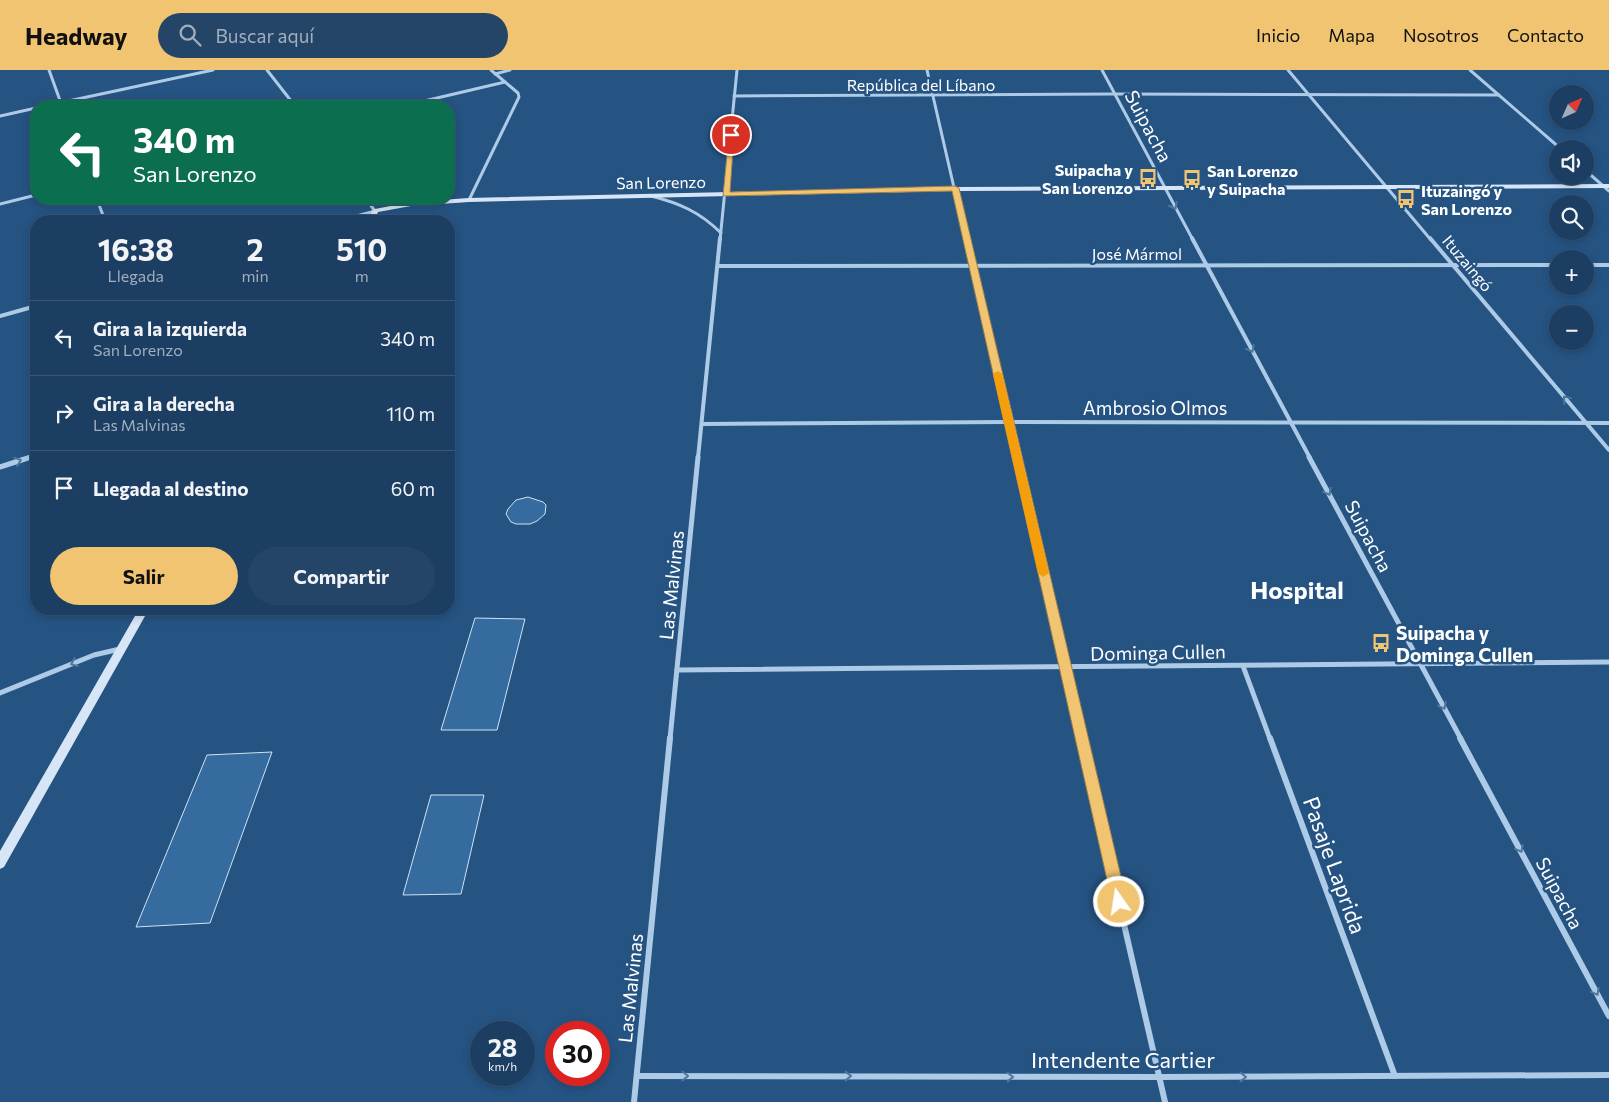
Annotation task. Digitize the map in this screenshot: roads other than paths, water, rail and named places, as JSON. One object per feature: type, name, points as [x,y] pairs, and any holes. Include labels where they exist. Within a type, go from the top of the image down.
[{"type":"main road","name":"San Lorenzo","points":[[455,201],[955,188],[1606,186]]},
{"type":"main road","name":"San Lorenzo","points":[[375,211],[406,205]]},
{"type":"main road","points":[[373,215],[375,211]]},
{"type":"main road","points":[[0,863],[141,615]]},
{"type":"street","points":[[49,70],[60,100]]},
{"type":"street","points":[[80,100],[213,70]]},
{"type":"street","points":[[267,70],[290,100]]},
{"type":"street","points":[[469,200],[519,97],[518,92],[491,70]]},
{"type":"street","points":[[495,74],[510,70]]},
{"type":"street","name":"Las Malvinas","points":[[634,1102],[737,70]]},
{"type":"street","points":[[927,70],[1166,1102]]},
{"type":"street","name":"Suipacha","points":[[1102,70],[1609,1016]]},
{"type":"street","name":"Ituzaingó","points":[[1288,70],[1609,450]]},
{"type":"street","points":[[1470,70],[1551,140]]},
{"type":"street","points":[[428,100],[504,82]]},
{"type":"street","name":"República del Líbano","points":[[734,96],[1114,94],[1499,95]]},
{"type":"street","points":[[0,116],[30,109]]},
{"type":"street","points":[[1594,177],[1606,186],[1609,191]]},
{"type":"street","points":[[0,204],[30,196]]},
{"type":"street","points":[[648,196],[687,205],[699,212],[722,233]]},
{"type":"street","points":[[360,215],[375,211],[370,205]]},
{"type":"street","name":"José Mármol","points":[[718,266],[1549,265]]},
{"type":"street","points":[[1594,265],[1609,265]]},
{"type":"street","points":[[0,316],[30,308]]},
{"type":"street","name":"Ambrosio Olmos","points":[[702,424],[1009,422],[1609,423]]},
{"type":"street","points":[[0,467],[30,457]]},
{"type":"street","points":[[0,694],[94,655],[121,649]]},
{"type":"street","name":"Dominga Cullen","points":[[677,670],[1609,662]]},
{"type":"street","name":"Pasaje Laprida","points":[[1243,666],[1395,1076]]},
{"type":"street","name":"Intendente Cartier","points":[[637,1076],[1160,1077],[1609,1075]]},
{"type":"place","name":"Suipacha y San Lorenzo","points":[[1148,178]]},
{"type":"place","name":"San Lorenzo y Suipacha","points":[[1192,179]]},
{"type":"place","name":"Ituzaingó y San Lorenzo","points":[[1406,199]]},
{"type":"place","name":"Suipacha y Dominga Cullen","points":[[1381,643]]},
{"type":"district","name":"Hospital","points":[[1297,589]]}]
